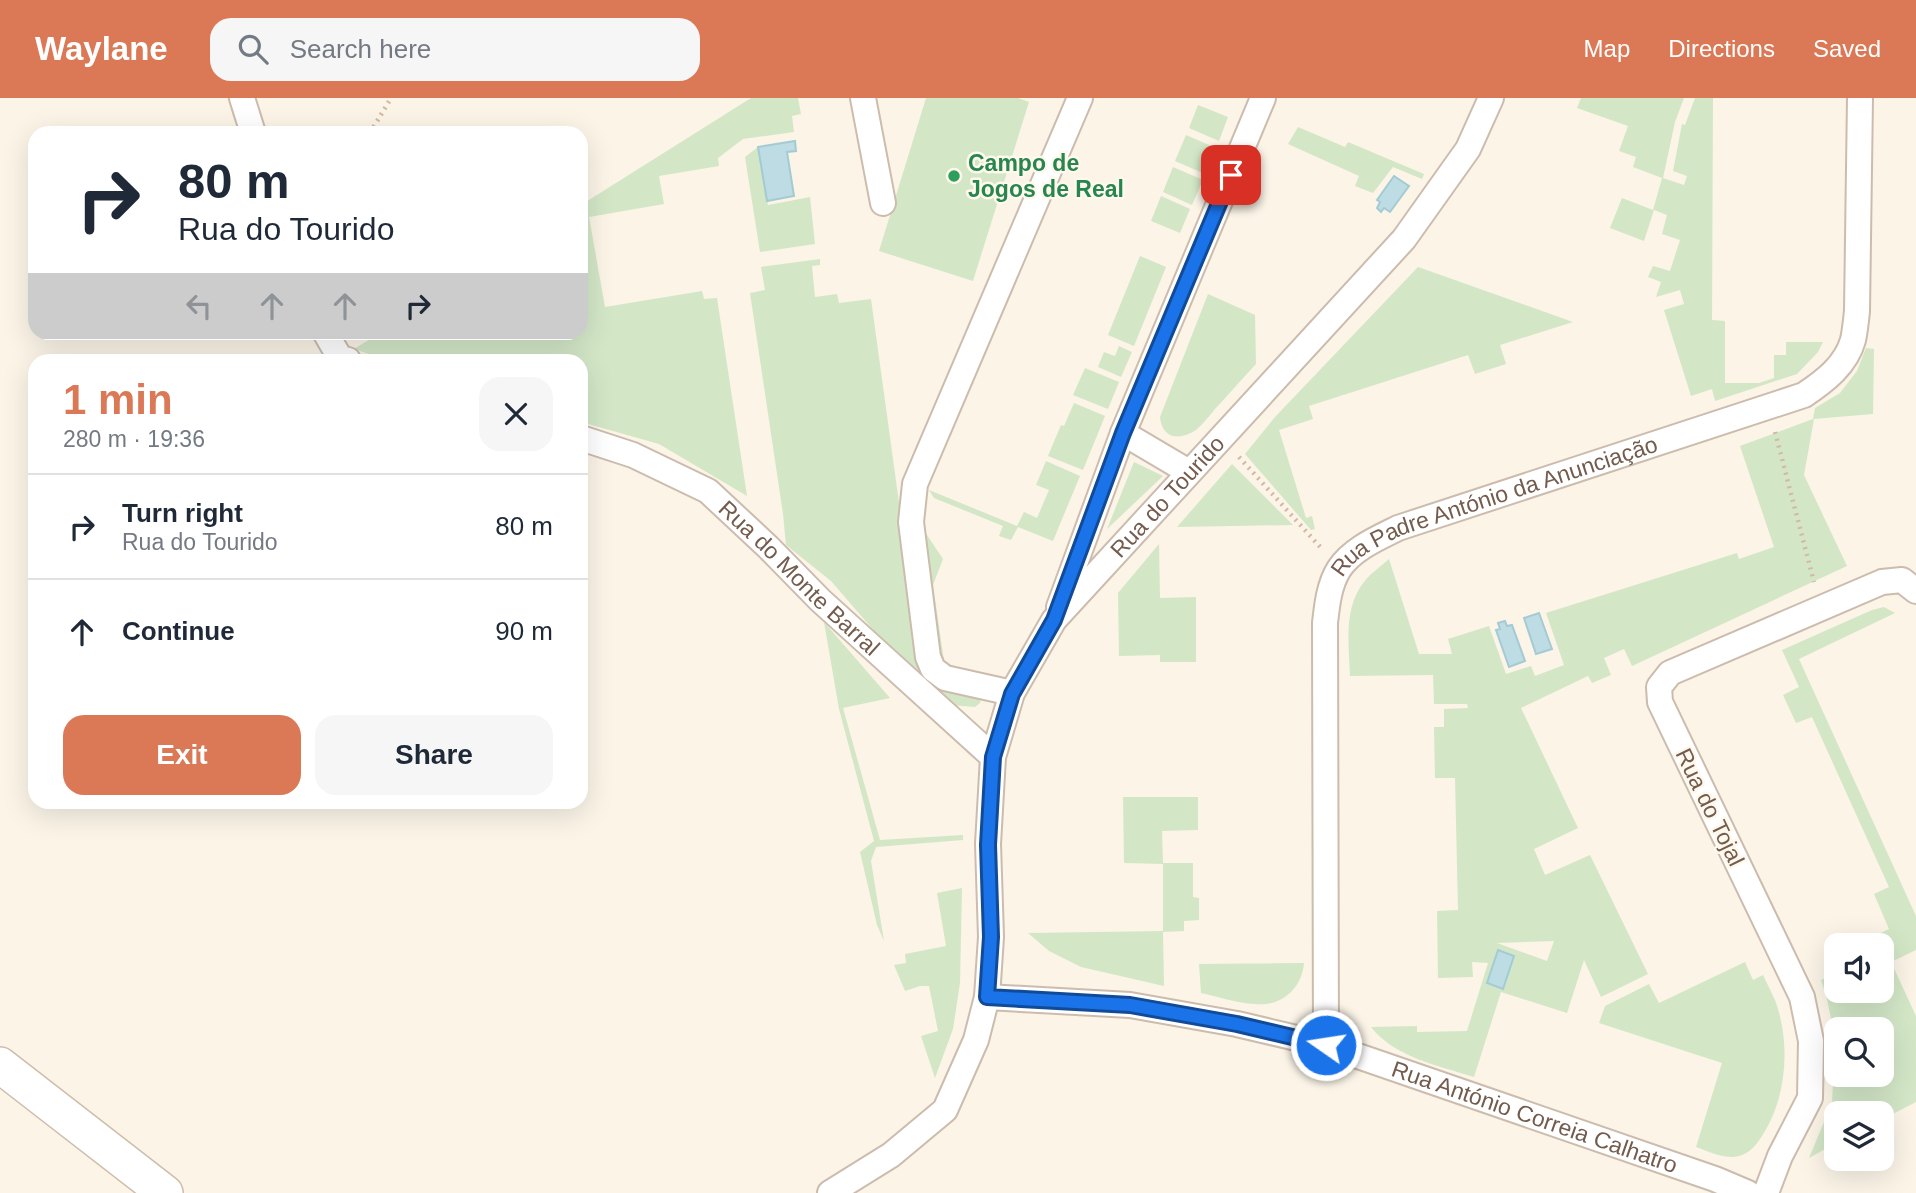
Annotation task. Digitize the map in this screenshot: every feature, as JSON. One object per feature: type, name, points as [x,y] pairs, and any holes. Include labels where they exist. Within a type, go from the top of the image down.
[{"type":"street","points":[[242,98],[251,126]]},
{"type":"street","points":[[1012,694],[945,678],[933,669],[928,657],[911,522],[915,484],[1080,98]]},
{"type":"street","points":[[1054,620],[1123,433],[1263,98]]},
{"type":"street","name":"Rua do Tourido","points":[[830,1193],[891,1156],[944,1110],[976,1040],[987,997],[991,937],[988,845],[993,757],[1012,694],[1054,620],[1404,239],[1468,149],[1490,98]]},
{"type":"street","name":"Rua Padre António da Anunciação","points":[[1326,1045],[1325,623],[1329,596],[1339,569],[1360,548],[1398,528],[1804,395],[1827,380],[1842,363],[1853,342],[1857,312],[1860,98]]},
{"type":"street","points":[[864,99],[883,203]]},
{"type":"street","points":[[1123,433],[1189,472]]},
{"type":"street","name":"Rua do Monte Barral","points":[[588,440],[633,455],[708,491],[820,600],[993,757]]},
{"type":"street","name":"Rua do Tojal","points":[[1766,1193],[1780,1156],[1810,1098],[1811,1041],[1802,998],[1660,702],[1659,687],[1670,673],[1882,582],[1902,580],[1916,591]]},
{"type":"street","name":"Rua António Correia Calhatro","points":[[987,997],[1130,1005],[1237,1024],[1326,1045],[1715,1179],[1748,1193]]},
{"type":"street","points":[[0,1065],[164,1193]]},
{"type":"path","points":[[374,126],[391,98]]},
{"type":"path","points":[[1768,407],[1821,608]]},
{"type":"path","points":[[1243,460],[1304,530]]},
{"type":"green space","points":[[751,98],[798,98],[801,114],[792,116],[794,132],[743,139],[718,158],[719,166],[659,176],[664,204],[589,217],[605,307],[702,291],[704,299],[717,298],[747,496],[659,444],[588,424],[588,354],[369,354],[354,349],[369,340],[588,340],[588,201]]},
{"type":"green space","name":"Campo de Jogos de Real","points":[[926,98],[1018,98],[1029,102],[973,281],[879,251]]},
{"type":"green space","points":[[1581,98],[1684,98],[1675,122],[1663,178],[1684,185],[1687,176],[1673,171],[1682,124],[1685,125],[1695,98],[1713,98],[1712,320],[1725,321],[1725,383],[1759,383],[1774,378],[1774,355],[1786,355],[1786,342],[1823,342],[1818,352],[1797,374],[1715,401],[1712,389],[1691,396],[1664,310],[1684,304],[1680,290],[1656,297],[1661,282],[1648,277],[1653,266],[1670,271],[1680,240],[1662,234],[1667,215],[1654,210],[1644,241],[1610,228],[1622,198],[1653,210],[1662,178],[1633,167],[1636,157],[1619,151],[1628,126],[1577,108]]},
{"type":"green space","points":[[1198,105],[1228,117],[1219,141],[1189,128]]},
{"type":"green space","points":[[1298,127],[1345,147],[1348,142],[1424,174],[1422,179],[1393,167],[1373,193],[1355,186],[1359,176],[1288,144]]},
{"type":"green space","points":[[1186,135],[1216,148],[1205,174],[1175,161]]},
{"type":"green space","points":[[758,147],[768,205],[810,197],[815,244],[760,252],[745,157]]},
{"type":"green space","points":[[1173,167],[1203,180],[1192,205],[1163,192]]},
{"type":"green space","points":[[1161,196],[1190,209],[1180,233],[1151,221]]},
{"type":"green space","points":[[1140,256],[1166,267],[1134,346],[1108,335]]},
{"type":"green space","points":[[820,259],[820,265],[812,266],[815,297],[837,294],[839,303],[871,299],[922,670],[982,695],[980,703],[975,707],[949,705],[907,669],[831,581],[786,545],[750,293],[765,290],[761,267]]},
{"type":"green space","points":[[1418,267],[1573,322],[1500,345],[1506,364],[1475,374],[1468,355],[1309,406],[1313,419],[1279,430],[1306,518],[1312,516],[1315,529],[1311,530],[1245,454],[1275,417]]},
{"type":"green space","points":[[1208,294],[1255,315],[1256,364],[1196,430],[1184,436],[1173,436],[1164,430],[1160,417]]},
{"type":"green space","points":[[1119,346],[1132,352],[1121,377],[1098,367],[1104,352],[1115,356]]},
{"type":"green space","points":[[1866,348],[1874,349],[1873,414],[1814,419],[1804,475],[1847,566],[1632,666],[1624,649],[1604,658],[1611,675],[1592,683],[1588,676],[1521,708],[1578,828],[1534,849],[1545,875],[1590,855],[1648,974],[1601,997],[1584,960],[1567,1013],[1501,992],[1474,1077],[1418,1059],[1392,1046],[1371,1027],[1417,1026],[1417,1032],[1467,1031],[1488,963],[1472,962],[1473,977],[1438,978],[1437,911],[1458,910],[1455,778],[1435,778],[1434,727],[1444,727],[1444,709],[1468,708],[1467,704],[1434,704],[1433,675],[1350,676],[1350,615],[1357,592],[1372,573],[1389,559],[1419,654],[1452,654],[1448,639],[1489,626],[1506,674],[1531,666],[1535,676],[1564,665],[1546,613],[1737,553],[1739,559],[1774,547],[1740,446],[1813,419],[1815,408],[1840,393],[1857,371]],"holes":[[[1554,941],[1547,961],[1497,943]]]},
{"type":"green space","points":[[1085,368],[1119,382],[1108,409],[1073,395]]},
{"type":"green space","points":[[1074,403],[1105,416],[1083,470],[1048,456]]},
{"type":"green space","points":[[1046,461],[1080,476],[1053,541],[1018,527],[1011,540],[999,536],[1003,526],[934,498],[929,490],[1017,526],[1024,512],[1037,518],[1049,490],[1036,485]]},
{"type":"green space","points":[[1134,462],[1163,476],[1107,529]]},
{"type":"green space","points":[[1232,464],[1293,525],[1177,527]]},
{"type":"green space","points":[[917,520],[943,559],[933,585],[945,668],[940,661]]},
{"type":"green space","points":[[1159,544],[1160,598],[1196,597],[1196,662],[1160,662],[1160,655],[1119,656],[1118,593]]},
{"type":"green space","points":[[1884,607],[1895,613],[1799,659],[1916,916],[1916,950],[1894,961],[1894,933],[1880,933],[1889,929],[1874,894],[1889,887],[1812,717],[1796,723],[1783,695],[1799,687],[1782,650],[1872,610]]},
{"type":"green space","points":[[824,622],[890,698],[843,708],[880,840],[963,835],[963,840],[876,847],[871,861],[884,941],[877,925],[860,852],[874,841],[839,709]]},
{"type":"green space","points":[[1123,797],[1198,797],[1198,830],[1162,831],[1163,863],[1193,863],[1193,897],[1199,898],[1199,920],[1184,921],[1184,931],[1163,932],[1164,986],[1081,967],[1049,951],[1028,933],[1163,931],[1163,864],[1124,863]]},
{"type":"green space","points":[[962,888],[960,983],[953,1029],[935,1078],[921,1036],[938,1031],[929,986],[905,991],[894,965],[906,963],[905,954],[946,946],[937,893]]},
{"type":"green space","points":[[1745,962],[1753,980],[1763,975],[1775,1000],[1783,1034],[1784,1070],[1777,1105],[1762,1136],[1746,1153],[1727,1157],[1696,1147],[1722,1063],[1599,1023],[1605,1006],[1649,984],[1659,1003]]},
{"type":"green space","points":[[1304,963],[1295,988],[1274,1002],[1248,1003],[1201,993],[1199,964]]},
{"type":"green space","points":[[1894,968],[1916,1016],[1916,1102],[1894,1113],[1894,1101],[1832,1101],[1833,1087],[1894,1087],[1894,1017],[1831,1017],[1828,1003],[1894,1003]]},
{"type":"green space","points":[[1824,1122],[1824,1150],[1809,1158]]},
{"type":"water","points":[[795,141],[796,151],[787,152],[794,196],[767,201],[758,147]]},
{"type":"water","points":[[1394,176],[1409,186],[1390,212],[1384,208],[1381,212],[1377,208],[1380,202],[1377,200]]},
{"type":"water","points":[[1539,613],[1552,649],[1536,654],[1524,618]]},
{"type":"water","points":[[1505,621],[1507,626],[1512,625],[1525,661],[1509,667],[1496,630],[1500,629],[1498,623]]},
{"type":"water","points":[[1498,950],[1514,956],[1503,989],[1487,983]]},
{"type":"place","name":"Campo de Jogos de Real","points":[[954,176]]},
{"type":"route","points":[[1231,175],[1123,433],[1054,620],[1012,694],[993,757],[988,845],[991,937],[987,997],[1130,1005],[1237,1024],[1326,1045]]}]
